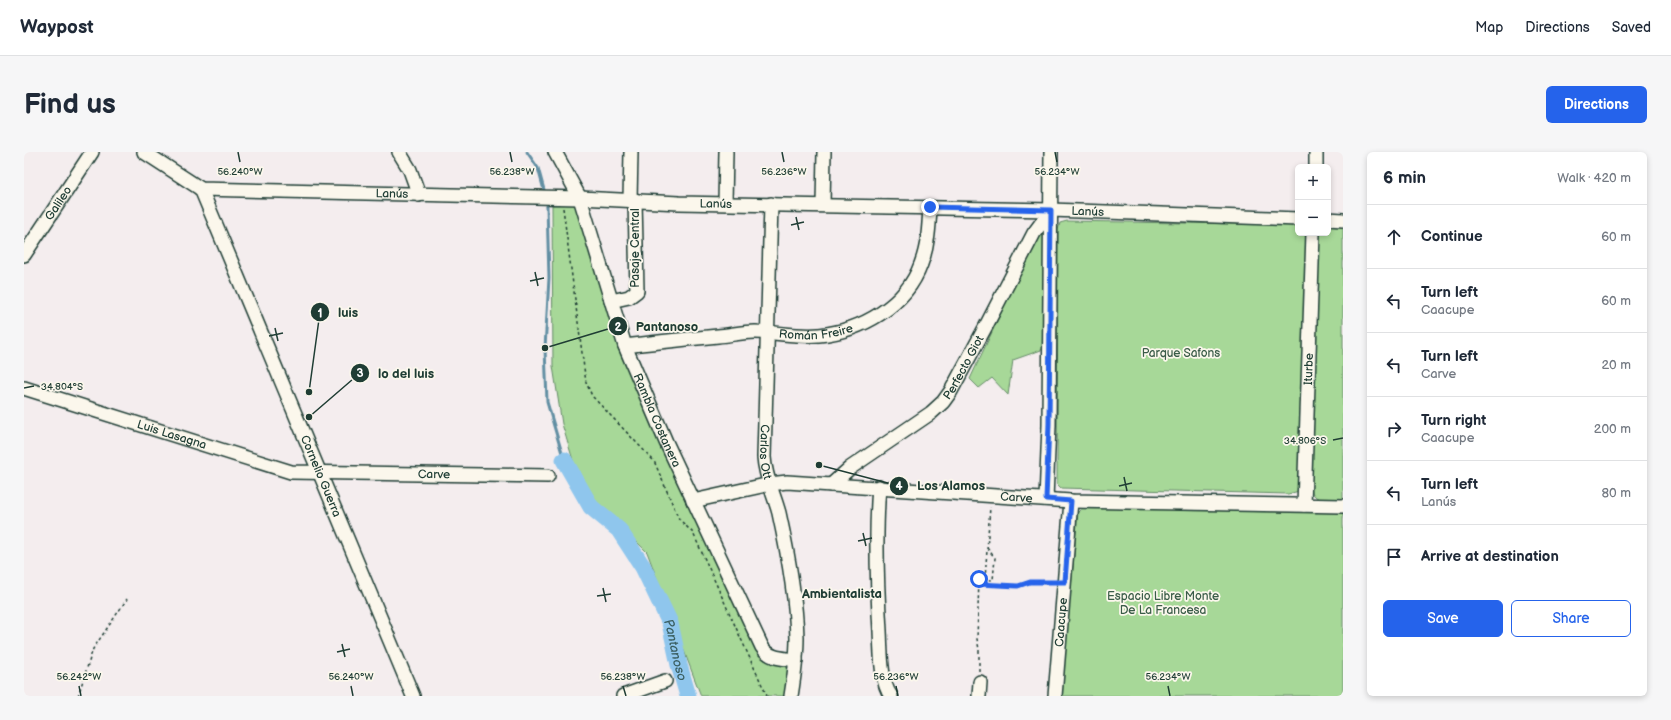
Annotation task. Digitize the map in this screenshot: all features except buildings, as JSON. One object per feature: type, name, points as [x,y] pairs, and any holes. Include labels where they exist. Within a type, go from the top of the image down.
[{"type":"street","name":"Galileo","points":[[24,255],[92,152]]},
{"type":"street","points":[[144,152],[201,189]]},
{"type":"street","points":[[399,152],[410,170],[419,195]]},
{"type":"street","name":"Rambla Costanera","points":[[555,152],[580,198],[625,346],[693,501],[762,647],[766,654],[772,657],[796,660]]},
{"type":"street","points":[[631,152],[633,200]]},
{"type":"street","points":[[725,203],[726,152]]},
{"type":"street","points":[[822,205],[824,152]]},
{"type":"street","points":[[1046,499],[1049,424],[1051,152]]},
{"type":"street","points":[[1316,152],[1316,164]]},
{"type":"street","name":"Lanús","points":[[201,189],[580,198],[678,203],[1051,210],[1295,219]]},
{"type":"street","name":"Cornelio Guerra","points":[[201,189],[413,696]]},
{"type":"street","name":"Pasaje Central","points":[[611,300],[629,297],[637,291],[633,200]]},
{"type":"street","name":"Carlos Ott","points":[[771,204],[764,466],[778,512],[788,556],[797,638],[796,660],[791,696]]},
{"type":"street","name":"Román Freire","points":[[625,346],[747,333],[818,335],[842,331],[868,321],[886,310],[900,298],[914,280],[921,265],[926,247],[930,207]]},
{"type":"street","name":"Perfecto Giot","points":[[831,485],[850,468],[930,413],[943,402],[951,391],[983,333],[1034,233],[1051,210]]},
{"type":"street","points":[[1331,219],[1343,220]]},
{"type":"street","name":"Iturbe","points":[[1304,505],[1313,236]]},
{"type":"street","name":"Luis Lasagna","points":[[24,388],[291,472],[320,473]]},
{"type":"street","name":"Carve","points":[[320,473],[548,476]]},
{"type":"street","name":"Carve","points":[[693,501],[770,484],[787,482],[1071,501],[1343,506]]},
{"type":"street","points":[[879,487],[876,524],[876,571],[881,652],[889,695]]},
{"type":"street","name":"Caacupe","points":[[1055,696],[1071,501]]},
{"type":"street","points":[[623,696],[665,681]]},
{"type":"street","points":[[979,696],[980,682]]},
{"type":"path","points":[[562,198],[586,382],[592,396],[654,461],[679,519],[693,533],[767,696]]},
{"type":"path","points":[[985,579],[991,495]]},
{"type":"path","points":[[980,682],[978,668],[980,649],[977,639],[978,584],[979,579],[993,580],[995,558],[987,548]]},
{"type":"path","points":[[978,584],[1018,586],[1030,582],[1065,582]]},
{"type":"path","points":[[78,696],[92,649],[127,599]]},
{"type":"green space","points":[[578,204],[618,345],[643,401],[771,661],[786,666],[789,671],[786,696],[701,696],[647,552],[595,501],[576,470],[562,424],[553,366],[552,205]]},
{"type":"green space","name":"Parque Safons","points":[[1067,221],[1295,225],[1295,236],[1307,236],[1299,491],[1288,494],[1061,488],[1057,484],[1058,230],[1060,223]]},
{"type":"green space","points":[[1331,225],[1343,225],[1343,500],[1319,499],[1312,492],[1310,487],[1317,236],[1331,236]]},
{"type":"green space","points":[[1044,230],[1044,349],[1013,360],[1008,395],[992,378],[979,388],[970,379],[1036,238]]},
{"type":"green space","name":"Espacio Libre Monte De La Francesa","points":[[1083,507],[1343,513],[1343,696],[1061,696],[1078,512]]},
{"type":"waterway","name":"Pantanoso","points":[[527,152],[538,168],[544,190]]},
{"type":"waterway","name":"Pantanoso","points":[[547,206],[549,278],[545,348],[547,402],[564,460]]},
{"type":"waterway","name":"Pantanoso","points":[[564,460],[591,507],[619,530],[643,567],[670,623],[679,665],[688,696]]},
{"type":"place","name":"Pantanoso","points":[[545,348]]},
{"type":"place","name":"luis","points":[[309,392]]},
{"type":"place","name":"lo del luis","points":[[309,417]]},
{"type":"place","name":"Los Alamos","points":[[819,465]]},
{"type":"district","name":"Ambientalista","points":[[842,593]]},
{"type":"route","points":[[930,207],[1051,210],[1049,424],[1046,499],[1071,501],[1065,582],[1030,582],[1018,586],[978,584],[979,579]]}]
